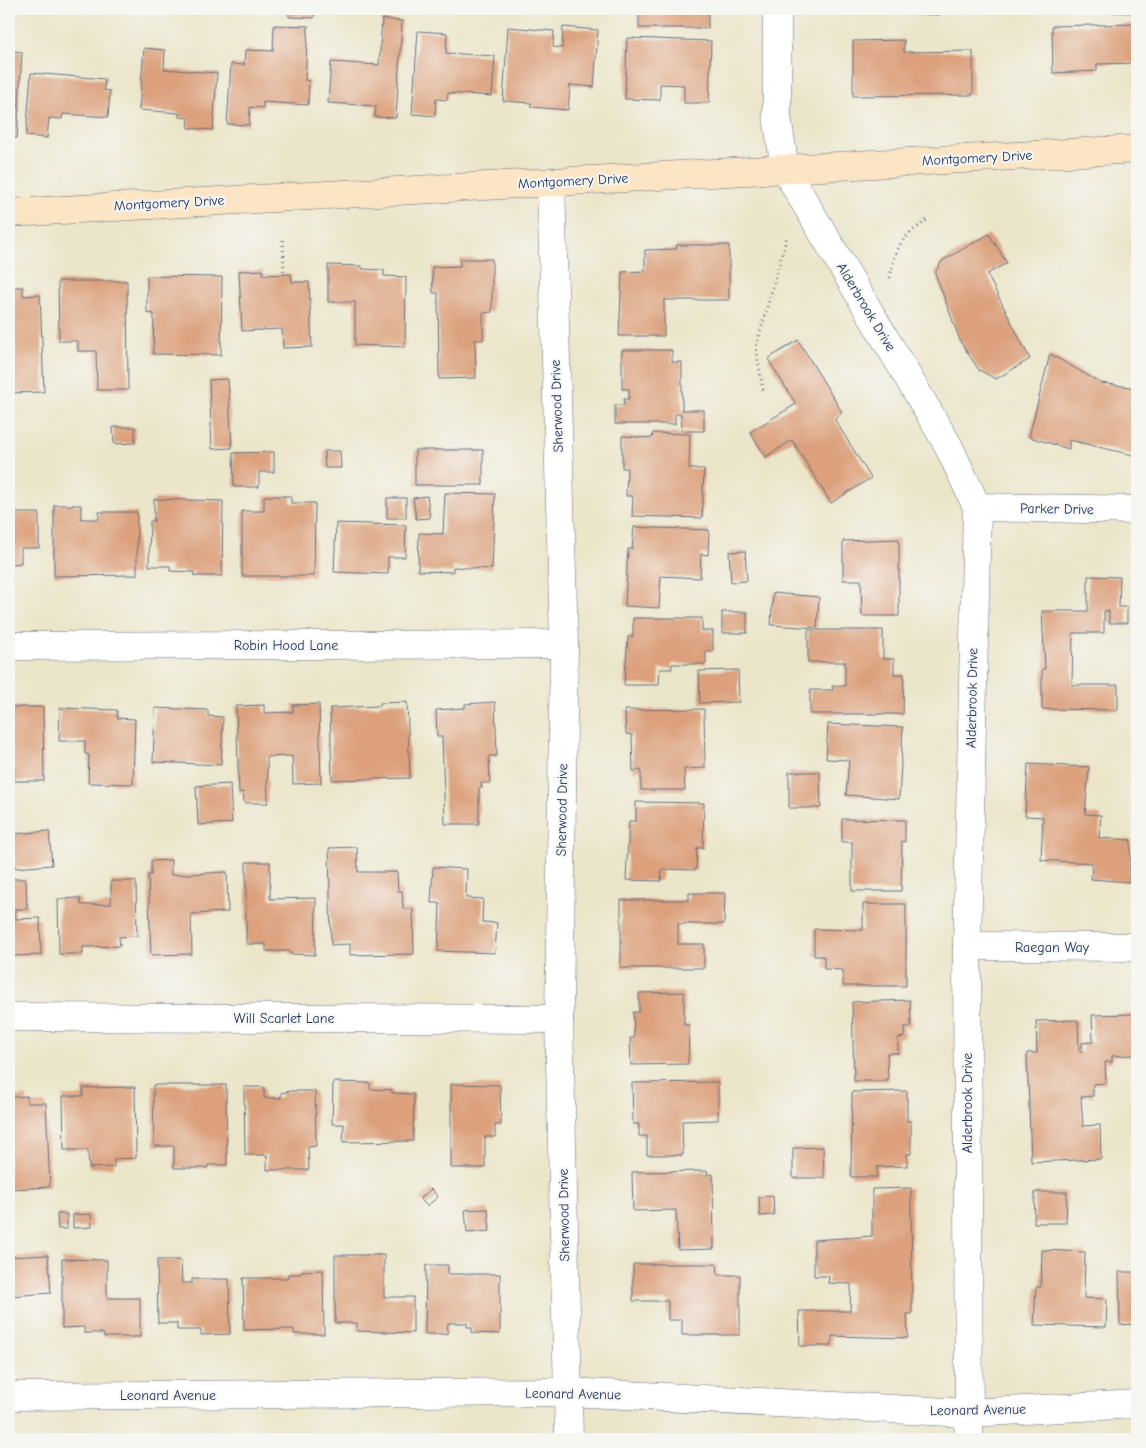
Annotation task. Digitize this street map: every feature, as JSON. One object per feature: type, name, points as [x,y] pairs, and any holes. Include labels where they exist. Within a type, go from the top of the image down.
[{"type":"main road","name":"Montgomery Drive","points":[[9,213],[1137,148]]},
{"type":"street","name":"Alderbrook Drive","points":[[777,9],[777,116],[785,169],[948,445],[977,507],[966,946],[968,1426]]},
{"type":"street","name":"Sherwood Drive","points":[[551,182],[564,644],[560,1019],[569,1439]]},
{"type":"street","name":"Parker Drive","points":[[977,507],[1137,510]]},
{"type":"street","name":"Robin Hood Lane","points":[[9,646],[564,644]]},
{"type":"street","name":"Raegan Way","points":[[966,946],[1137,947]]},
{"type":"street","name":"Will Scarlet Lane","points":[[9,1016],[560,1019]]},
{"type":"street","name":"Leonard Avenue","points":[[9,1396],[568,1392],[968,1426],[1137,1404]]},
{"type":"path","points":[[890,278],[893,260],[904,236],[928,219]]},
{"type":"path","points":[[763,390],[756,347],[788,237],[784,230]]},
{"type":"path","points":[[283,240],[284,274]]},
{"type":"building","points":[[289,9],[315,9],[314,18],[289,17]]},
{"type":"building","points":[[639,9],[708,9],[708,28],[639,28]]},
{"type":"building","points":[[864,9],[940,9],[939,15],[864,12]]},
{"type":"building","points":[[1101,9],[1137,9],[1137,13],[1101,12]]},
{"type":"building","points":[[382,19],[402,21],[396,118],[375,117],[376,106],[328,103],[331,62],[379,65]]},
{"type":"building","points":[[1137,24],[1137,63],[1097,64],[1097,71],[1053,73],[1052,26]]},
{"type":"building","points":[[274,25],[308,26],[305,80],[309,81],[308,105],[263,102],[263,108],[250,107],[249,125],[227,124],[231,64],[244,65],[245,50],[273,51]]},
{"type":"building","points":[[508,27],[554,31],[553,47],[562,48],[563,27],[598,30],[594,87],[570,85],[568,110],[531,107],[531,103],[503,101]]},
{"type":"building","points":[[418,31],[447,33],[446,53],[495,56],[492,96],[448,93],[447,100],[436,99],[435,116],[412,114]]},
{"type":"building","points":[[627,38],[711,41],[709,103],[684,103],[684,85],[660,84],[660,100],[625,99]]},
{"type":"building","points":[[904,40],[904,52],[973,51],[973,95],[853,96],[853,41]]},
{"type":"building","points":[[144,48],[165,50],[164,69],[217,73],[213,130],[188,128],[189,118],[179,117],[179,113],[139,110]]},
{"type":"building","points":[[9,51],[22,52],[17,138],[9,137]]},
{"type":"building","points":[[31,73],[105,79],[104,90],[110,91],[108,117],[63,114],[62,119],[49,118],[47,138],[26,136]]},
{"type":"building","points":[[989,234],[1007,263],[987,274],[1030,359],[996,379],[979,370],[961,343],[935,273],[942,261]]},
{"type":"building","points":[[676,245],[729,245],[729,300],[664,300],[664,336],[619,336],[622,272],[645,271],[645,250],[677,249]]},
{"type":"building","points":[[460,259],[492,259],[492,312],[483,313],[483,340],[475,340],[476,378],[439,379],[438,293],[433,293],[432,267],[460,266]]},
{"type":"building","points":[[328,265],[362,266],[362,269],[384,270],[384,276],[406,277],[405,347],[355,345],[355,302],[328,302]]},
{"type":"building","points":[[263,270],[263,275],[291,274],[292,282],[309,282],[312,347],[283,348],[282,329],[242,331],[239,271]]},
{"type":"building","points":[[147,276],[222,277],[221,355],[153,354],[154,314],[147,313]]},
{"type":"building","points":[[58,281],[127,281],[128,390],[97,390],[96,351],[78,351],[78,341],[59,341]]},
{"type":"building","points":[[9,287],[23,287],[23,296],[40,295],[44,392],[9,393]]},
{"type":"building","points":[[798,340],[842,412],[835,420],[871,478],[831,503],[792,440],[766,457],[750,432],[796,404],[768,359]]},
{"type":"building","points":[[622,350],[672,350],[672,362],[682,362],[682,410],[704,410],[704,431],[682,431],[681,414],[675,414],[675,424],[615,424],[615,405],[624,405],[624,399],[629,399],[629,389],[622,389]]},
{"type":"building","points":[[1050,354],[1101,383],[1137,388],[1137,456],[1069,440],[1069,449],[1029,437]]},
{"type":"building","points":[[1137,358],[1137,369],[1133,361]]},
{"type":"building","points":[[228,379],[232,448],[212,449],[209,380]]},
{"type":"building","points":[[113,427],[135,427],[135,443],[114,444]]},
{"type":"building","points":[[653,433],[690,434],[689,469],[704,469],[702,518],[632,516],[633,496],[626,496],[627,468],[622,468],[622,436],[652,438]]},
{"type":"building","points":[[415,450],[483,450],[483,485],[415,485]]},
{"type":"building","points":[[324,451],[340,451],[341,468],[325,468]]},
{"type":"building","points":[[274,452],[274,472],[259,472],[259,487],[234,487],[233,453]]},
{"type":"building","points":[[445,493],[495,494],[492,569],[453,567],[453,572],[418,571],[419,533],[443,534]]},
{"type":"building","points":[[264,496],[291,496],[291,503],[315,503],[314,576],[242,576],[242,511],[264,511]]},
{"type":"building","points":[[427,496],[430,518],[416,519],[413,498]]},
{"type":"building","points":[[387,498],[406,498],[406,518],[387,518]]},
{"type":"building","points":[[154,499],[223,501],[222,576],[194,576],[194,572],[170,571],[170,566],[149,566],[150,521],[154,521]]},
{"type":"building","points":[[54,505],[81,505],[81,519],[99,519],[99,512],[137,512],[137,575],[54,576]]},
{"type":"building","points":[[13,513],[39,513],[39,548],[21,548],[21,563],[9,564],[9,520],[13,520]]},
{"type":"building","points":[[336,523],[406,525],[405,557],[388,557],[388,574],[334,572]]},
{"type":"building","points":[[634,527],[709,530],[708,555],[701,554],[700,578],[661,576],[659,608],[625,606],[628,549],[632,549]]},
{"type":"building","points":[[899,539],[899,616],[862,616],[861,580],[843,580],[843,541]]},
{"type":"building","points":[[745,551],[747,581],[731,582],[729,552]]},
{"type":"building","points":[[1088,576],[1120,577],[1119,607],[1127,607],[1127,623],[1109,623],[1109,611],[1104,611],[1104,633],[1073,633],[1072,685],[1118,685],[1118,710],[1042,709],[1042,669],[1045,669],[1042,611],[1088,611]]},
{"type":"building","points":[[773,593],[819,597],[817,628],[771,625]]},
{"type":"building","points":[[722,612],[747,612],[747,633],[722,633]]},
{"type":"building","points":[[633,618],[702,618],[702,631],[713,631],[713,651],[706,651],[706,664],[672,664],[672,669],[660,669],[659,685],[624,685],[628,637],[633,636]]},
{"type":"building","points":[[808,630],[883,630],[883,659],[894,659],[894,674],[904,674],[903,714],[810,714],[810,690],[833,690],[832,686],[845,686],[845,662],[808,662]]},
{"type":"building","points":[[738,670],[739,702],[700,703],[699,671]]},
{"type":"building","points":[[407,702],[410,778],[332,780],[330,708],[380,706],[380,703]]},
{"type":"building","points":[[495,702],[497,756],[489,756],[490,783],[481,783],[482,788],[479,788],[479,824],[445,824],[442,737],[437,737],[436,710],[465,708],[465,704]]},
{"type":"building","points":[[319,704],[321,783],[293,784],[292,756],[267,757],[268,803],[244,803],[243,792],[239,793],[236,706],[264,705],[264,713],[293,712],[293,705]]},
{"type":"building","points":[[9,707],[43,707],[44,781],[14,781],[14,763],[9,763]]},
{"type":"building","points":[[60,708],[117,710],[117,718],[135,719],[133,784],[88,783],[89,755],[85,754],[85,741],[59,741]]},
{"type":"building","points":[[155,708],[208,710],[208,716],[223,717],[221,765],[153,762]]},
{"type":"building","points":[[704,709],[705,768],[684,769],[685,790],[641,790],[641,770],[633,771],[632,735],[626,734],[625,710]]},
{"type":"building","points":[[828,724],[903,727],[899,799],[846,795],[849,760],[826,759]]},
{"type":"building","points":[[1028,764],[1089,767],[1085,814],[1101,815],[1099,838],[1131,840],[1129,882],[1091,879],[1092,863],[1041,860],[1043,817],[1025,816]]},
{"type":"building","points":[[789,772],[820,772],[821,808],[789,808]]},
{"type":"building","points":[[230,784],[232,823],[198,825],[196,786]]},
{"type":"building","points":[[636,802],[704,803],[703,848],[697,848],[696,870],[662,869],[661,881],[626,880],[629,821],[636,821]]},
{"type":"building","points":[[842,819],[905,820],[905,842],[902,841],[901,891],[852,891],[852,842],[842,842]]},
{"type":"building","points":[[49,831],[52,865],[15,868],[12,834]]},
{"type":"building","points":[[357,847],[358,872],[397,872],[398,891],[402,891],[403,909],[413,909],[414,954],[350,955],[350,944],[331,945],[329,848]]},
{"type":"building","points":[[171,860],[171,875],[227,872],[228,912],[191,914],[192,954],[151,955],[148,875],[151,875],[151,861]]},
{"type":"building","points":[[246,862],[270,862],[270,899],[316,898],[315,955],[290,954],[290,951],[266,951],[266,944],[246,944]]},
{"type":"building","points":[[433,867],[467,869],[466,898],[483,899],[482,922],[497,923],[495,953],[438,951],[440,903],[431,903]]},
{"type":"building","points":[[9,879],[26,879],[27,909],[15,909],[15,919],[40,918],[41,955],[11,956],[12,952],[9,952]]},
{"type":"building","points":[[111,881],[136,881],[137,936],[119,937],[120,946],[83,947],[83,954],[59,954],[58,899],[80,898],[81,905],[111,904]]},
{"type":"building","points":[[689,893],[725,893],[724,924],[678,924],[678,944],[704,944],[704,968],[621,968],[621,900],[689,900]]},
{"type":"building","points":[[863,904],[906,904],[906,986],[843,986],[843,970],[824,969],[824,956],[814,956],[814,929],[863,930]]},
{"type":"building","points":[[684,992],[684,1025],[689,1025],[688,1064],[631,1065],[630,1038],[634,1038],[633,1012],[639,1012],[639,993]]},
{"type":"building","points":[[910,1000],[911,1027],[904,1027],[904,1037],[898,1038],[898,1053],[887,1053],[888,1081],[854,1081],[852,1002]]},
{"type":"building","points":[[1136,1014],[1137,1055],[1112,1056],[1112,1062],[1105,1062],[1106,1083],[1093,1084],[1093,1096],[1081,1097],[1083,1126],[1100,1125],[1101,1159],[1031,1162],[1027,1053],[1037,1053],[1036,1021],[1078,1020],[1079,1052],[1082,1052],[1082,1043],[1093,1042],[1092,1015]]},
{"type":"building","points":[[333,1082],[370,1083],[370,1089],[414,1094],[413,1141],[343,1142],[344,1124],[332,1124]]},
{"type":"building","points":[[718,1082],[718,1120],[682,1121],[683,1155],[647,1155],[647,1136],[639,1136],[639,1124],[633,1124],[632,1083]]},
{"type":"building","points":[[451,1084],[500,1085],[501,1125],[495,1125],[495,1137],[485,1137],[485,1168],[451,1168]]},
{"type":"building","points":[[153,1085],[226,1085],[227,1165],[208,1165],[207,1168],[174,1168],[174,1146],[154,1146]]},
{"type":"building","points":[[135,1087],[136,1158],[114,1159],[114,1167],[89,1168],[88,1150],[64,1150],[63,1096],[83,1096],[83,1088]]},
{"type":"building","points":[[244,1087],[264,1087],[264,1098],[281,1098],[281,1093],[290,1091],[315,1091],[316,1146],[308,1147],[309,1170],[267,1170],[267,1155],[245,1155]]},
{"type":"building","points":[[907,1091],[907,1121],[911,1121],[911,1154],[907,1154],[907,1166],[877,1167],[877,1177],[851,1177],[852,1092]]},
{"type":"building","points":[[27,1096],[27,1103],[46,1103],[50,1187],[9,1189],[9,1097]]},
{"type":"building","points":[[823,1147],[824,1178],[793,1178],[793,1148]]},
{"type":"building","points":[[708,1171],[707,1175],[713,1174],[714,1249],[678,1250],[676,1210],[633,1211],[632,1172]]},
{"type":"building","points":[[911,1188],[912,1314],[907,1314],[908,1338],[832,1336],[832,1346],[800,1346],[799,1311],[850,1311],[851,1284],[828,1283],[829,1276],[814,1276],[814,1240],[872,1236],[872,1189]]},
{"type":"building","points":[[431,1189],[438,1197],[427,1206],[420,1199]]},
{"type":"building","points":[[1035,1192],[1067,1192],[1066,1223],[1034,1223]]},
{"type":"building","points":[[773,1196],[774,1215],[760,1216],[759,1197]]},
{"type":"building","points":[[488,1209],[490,1231],[467,1233],[465,1210]]},
{"type":"building","points":[[57,1214],[67,1214],[67,1229],[58,1229]]},
{"type":"building","points":[[91,1214],[92,1227],[73,1228],[73,1215]]},
{"type":"building","points":[[1042,1250],[1085,1252],[1084,1298],[1107,1299],[1106,1327],[1034,1325],[1036,1287],[1041,1287]]},
{"type":"building","points":[[48,1255],[51,1293],[9,1296],[9,1257]]},
{"type":"building","points":[[335,1255],[384,1255],[384,1297],[413,1297],[413,1333],[357,1331],[357,1323],[335,1323]]},
{"type":"building","points":[[62,1259],[107,1260],[107,1298],[140,1298],[140,1337],[104,1337],[103,1333],[84,1333],[84,1327],[62,1328]]},
{"type":"building","points":[[157,1260],[181,1260],[182,1283],[192,1283],[192,1279],[229,1279],[230,1334],[201,1335],[201,1330],[177,1330],[177,1323],[158,1323]]},
{"type":"building","points":[[633,1264],[717,1264],[718,1275],[740,1275],[740,1335],[682,1335],[682,1320],[668,1320],[668,1301],[633,1301]]},
{"type":"building","points":[[426,1265],[448,1265],[448,1274],[500,1274],[500,1334],[472,1333],[472,1327],[467,1327],[467,1323],[448,1323],[447,1334],[425,1334]]},
{"type":"building","points":[[323,1270],[324,1334],[294,1334],[294,1329],[244,1330],[243,1278],[288,1278],[288,1274],[301,1274],[301,1271]]},
{"type":"building","points":[[1119,1272],[1137,1272],[1137,1324],[1120,1325]]},
{"type":"building","points":[[10,1308],[12,1335],[9,1335]]}]
